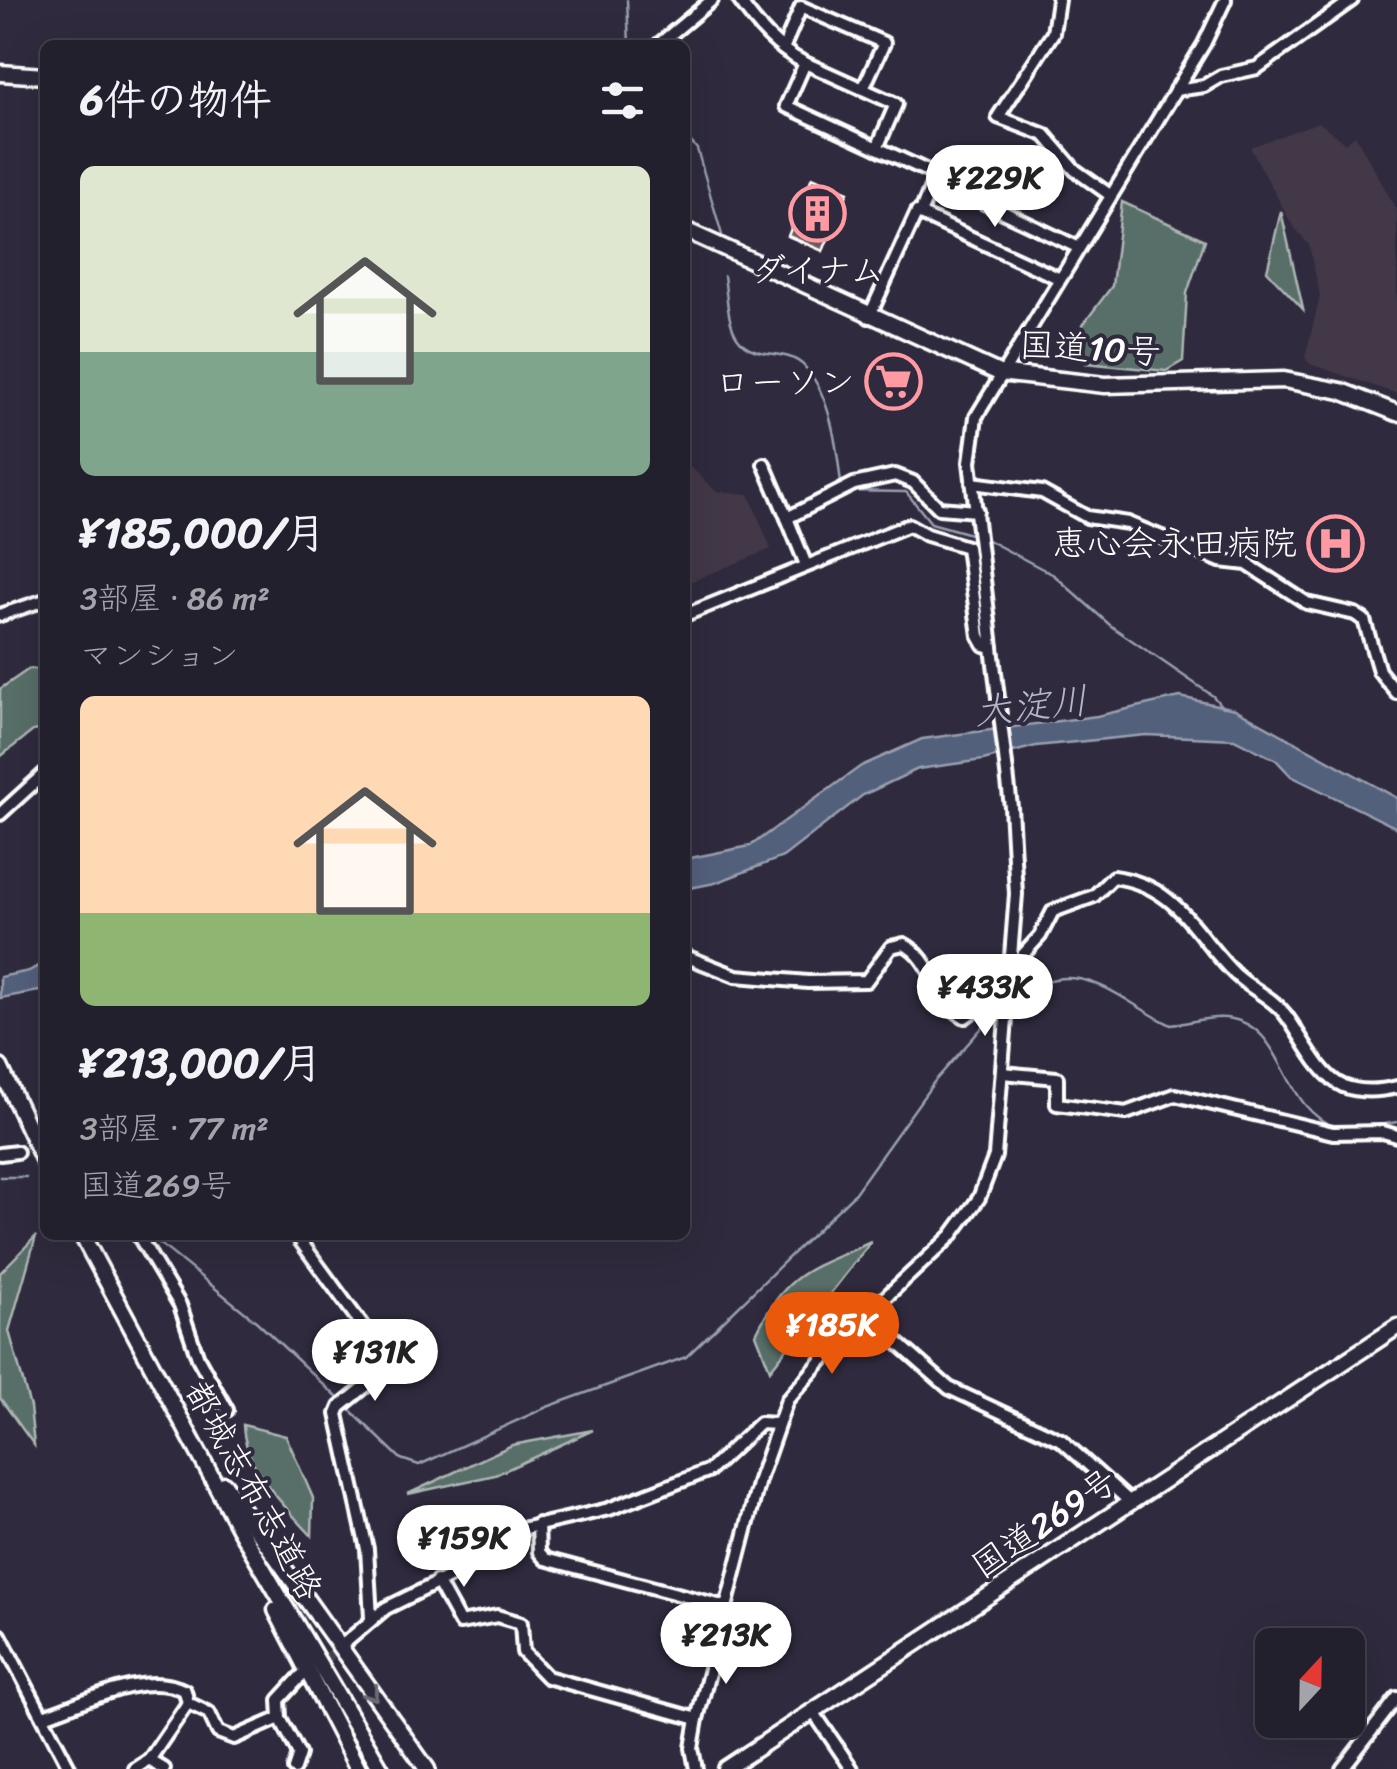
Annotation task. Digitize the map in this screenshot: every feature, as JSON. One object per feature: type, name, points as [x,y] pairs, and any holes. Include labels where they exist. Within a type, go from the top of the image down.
[{"type":"highway","points":[[1,77],[40,76]]},
{"type":"highway","name":"国道10号","points":[[690,232],[999,373],[1105,386],[1284,380],[1341,391],[1397,413]]},
{"type":"highway","points":[[0,1067],[40,1152]]},
{"type":"highway","name":"都城志布志道路","points":[[85,1240],[176,1413],[382,1769]]},
{"type":"highway","name":"国道269号","points":[[725,1769],[1397,1327]]},
{"type":"highway","points":[[176,1413],[358,1769]]},
{"type":"highway","points":[[176,1413],[427,1769]]},
{"type":"street","points":[[664,40],[712,0]]},
{"type":"street","points":[[739,0],[756,24],[805,64],[896,104],[877,148]]},
{"type":"street","points":[[1058,0],[1053,34],[998,117],[1045,136],[1075,170],[1110,195]]},
{"type":"street","points":[[696,1769],[692,1748],[697,1719],[776,1424],[801,1381],[951,1236],[980,1198],[995,1156],[1016,894],[1006,764],[972,483],[972,432],[999,373],[1226,0]]},
{"type":"street","points":[[1174,90],[1204,86],[1220,76],[1257,68],[1352,0]]},
{"type":"street","points":[[783,49],[801,6],[884,44],[863,89]]},
{"type":"street","points":[[805,64],[786,106],[936,175],[955,189],[1077,247]]},
{"type":"street","points":[[920,214],[936,175]]},
{"type":"street","points":[[870,317],[916,212],[1058,278]]},
{"type":"street","points":[[764,464],[806,564]]},
{"type":"street","points":[[787,518],[854,484],[895,475],[906,477],[940,508],[977,513]]},
{"type":"street","points":[[972,483],[1042,492],[1087,517],[1128,523],[1220,561],[1247,564],[1307,604],[1355,614],[1364,620],[1379,671],[1397,693]]},
{"type":"street","points":[[690,613],[908,524],[926,536],[961,542],[969,553],[980,636],[984,645],[992,646]]},
{"type":"street","points":[[0,615],[40,602]]},
{"type":"street","points":[[0,814],[40,778]]},
{"type":"street","points":[[1008,971],[1040,936],[1053,912],[1094,896],[1114,877],[1154,886],[1176,911],[1205,934],[1238,977],[1282,1009],[1339,1084],[1360,1090],[1397,1087]]},
{"type":"street","points":[[690,958],[736,976],[808,982],[866,980],[891,947],[904,944],[920,957],[943,1000],[965,1018],[1008,989]]},
{"type":"street","points":[[1003,1073],[1056,1078],[1057,1104],[1126,1113],[1176,1095],[1333,1133],[1383,1132],[1397,1136]]},
{"type":"street","points":[[0,1154],[18,1152]]},
{"type":"street","points":[[141,1240],[180,1304],[198,1358],[227,1410]]},
{"type":"street","points":[[300,1240],[389,1362],[387,1369],[340,1407],[337,1414],[368,1549],[371,1618]]},
{"type":"street","points":[[866,1315],[950,1388],[1060,1440],[1130,1502]]},
{"type":"street","points":[[346,1642],[371,1618],[436,1581],[488,1558],[526,1528],[609,1509],[710,1470],[760,1424],[776,1424]]},
{"type":"street","points":[[538,1524],[539,1552],[545,1560],[726,1607]]},
{"type":"street","points":[[436,1581],[460,1623],[497,1616],[520,1623],[523,1652],[547,1677],[697,1719]]},
{"type":"street","points":[[1,1638],[70,1769]]},
{"type":"street","points":[[294,1769],[299,1754],[280,1718],[278,1700],[301,1676]]},
{"type":"street","points":[[43,1716],[124,1688],[164,1684],[184,1691],[188,1703],[209,1713],[218,1732],[234,1738],[280,1718]]},
{"type":"street","points":[[1342,1769],[1397,1698]]},
{"type":"street","points":[[135,1769],[149,1760],[188,1703]]},
{"type":"street","points":[[812,1710],[852,1769]]},
{"type":"street","points":[[149,1760],[164,1769]]},
{"type":"shaded area","points":[[1319,122],[1345,143],[1355,135],[1397,210],[1397,394],[1310,364],[1305,358],[1320,296],[1309,245],[1291,223],[1250,147]]},
{"type":"shaded area","points":[[690,467],[717,492],[749,494],[771,549],[690,582]]},
{"type":"green space","points":[[1122,202],[1205,240],[1187,293],[1183,361],[1166,371],[1086,363],[1082,326],[1112,286]]},
{"type":"green space","points":[[1281,211],[1303,309],[1267,271]]},
{"type":"green space","points":[[29,669],[40,669],[40,730],[0,757],[0,689]]},
{"type":"green space","points":[[36,1236],[9,1331],[30,1407],[34,1445],[0,1398],[0,1273]]},
{"type":"green space","points":[[871,1242],[770,1370],[756,1334],[778,1297],[802,1274]]},
{"type":"green space","points":[[243,1425],[286,1436],[313,1498],[312,1536],[258,1471],[245,1441]]},
{"type":"green space","points":[[593,1430],[495,1475],[408,1494],[512,1445]]},
{"type":"water","points":[[1180,697],[1235,709],[1397,798],[1397,828],[1291,776],[1276,760],[1234,739],[1146,735],[1036,746],[983,760],[918,769],[863,795],[783,857],[715,883],[690,888],[690,858],[750,846],[861,766],[922,739],[1097,716]]},
{"type":"water","points":[[40,965],[40,991],[0,998],[0,977]]},
{"type":"building","name":"ダイナム","points":[[812,177],[848,192],[823,251],[788,236]]},
{"type":"waterway","points":[[627,0],[629,40]]},
{"type":"waterway","points":[[690,141],[697,149],[722,235]]},
{"type":"waterway","points":[[724,276],[729,316],[737,337],[752,349],[797,361],[814,379],[831,423],[841,484]]},
{"type":"waterway","points":[[845,491],[906,492],[931,523],[974,535]]},
{"type":"waterway","points":[[982,537],[1054,575],[1111,626],[1213,696],[1222,707]]},
{"type":"waterway","points":[[1013,997],[1058,978],[1077,979],[1113,992],[1171,1025],[1219,1018],[1246,1024],[1273,1050],[1304,1103],[1319,1118],[1339,1129]]},
{"type":"waterway","points":[[348,1408],[401,1459],[419,1465],[547,1407],[686,1357],[854,1194],[934,1082],[1003,1004]]},
{"type":"waterway","points":[[1361,1128],[1397,1122]]},
{"type":"waterway","points":[[0,1177],[26,1177]]},
{"type":"waterway","points":[[155,1240],[257,1322],[340,1400]]},
{"type":"tunnel","points":[[314,1667],[344,1644]]},
{"type":"place","name":"ダイナム","points":[[818,214]]},
{"type":"place","name":"ローソン","points":[[894,382]]},
{"type":"place","name":"恵心会永田病院","points":[[1336,543]]},
{"type":"water label","name":"大淀川","points":[[1031,706]]}]
